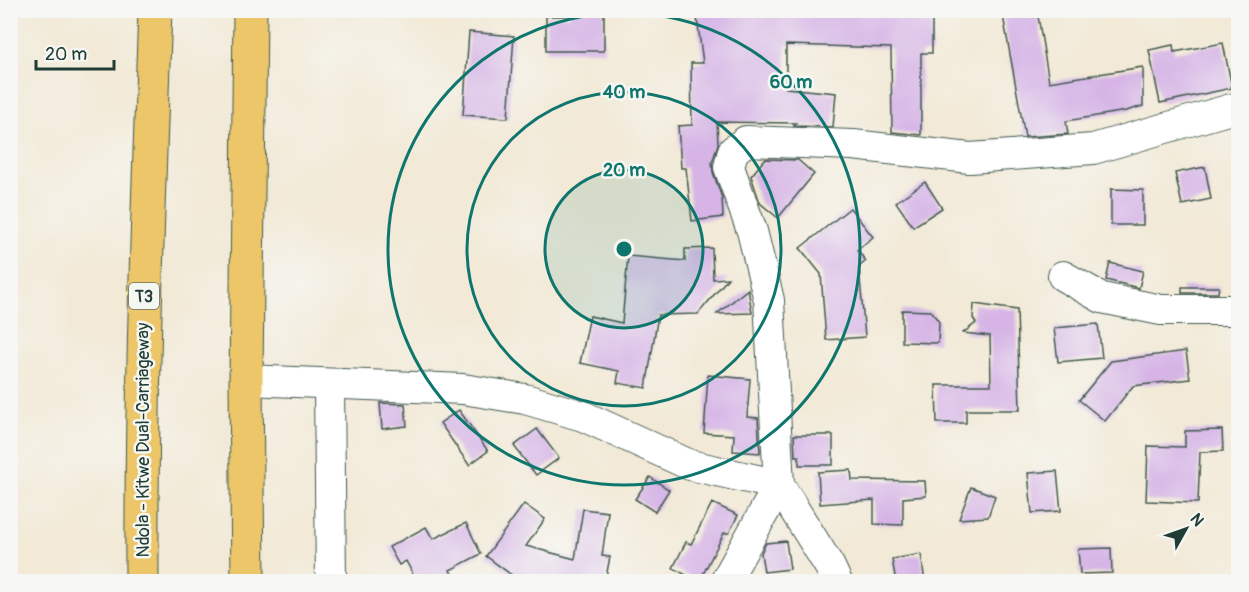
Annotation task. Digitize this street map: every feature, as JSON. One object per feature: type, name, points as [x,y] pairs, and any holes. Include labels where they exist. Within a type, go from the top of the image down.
[{"type":"highway","name":"Ndola - Kitwe Dual-Carriageway","points":[[142,582],[141,457],[144,298],[155,10]]},
{"type":"highway","points":[[248,582],[246,380],[250,10]]},
{"type":"street","points":[[837,582],[779,484],[769,300],[752,231],[729,167],[733,151],[746,141],[853,145],[970,158],[1093,149],[1239,107]]},
{"type":"street","points":[[1063,276],[1102,298],[1161,310],[1239,310]]},
{"type":"street","points":[[246,380],[463,389],[525,399],[583,417],[690,465],[779,484]]},
{"type":"street","points":[[329,384],[331,582]]},
{"type":"street","points":[[725,582],[779,484]]},
{"type":"building","points":[[570,10],[604,10],[604,51],[546,51],[546,16],[570,16]]},
{"type":"building","points":[[696,10],[895,10],[895,14],[932,14],[932,53],[921,53],[921,135],[892,132],[891,48],[786,45],[786,88],[836,93],[833,127],[794,126],[796,123],[717,122],[718,144],[712,163],[722,198],[723,217],[692,221],[686,168],[681,168],[678,126],[692,125],[691,63],[703,63]]},
{"type":"building","points":[[1002,10],[1037,10],[1049,82],[1143,67],[1143,106],[1066,121],[1068,134],[1025,137]]},
{"type":"building","points":[[469,32],[514,36],[508,118],[463,115]]},
{"type":"building","points":[[1223,43],[1232,88],[1160,103],[1149,50],[1173,45],[1174,52]]},
{"type":"building","points":[[765,159],[798,160],[814,174],[778,218],[760,203],[751,176]]},
{"type":"building","points":[[1205,167],[1211,199],[1182,205],[1175,173]]},
{"type":"building","points":[[925,182],[942,208],[913,227],[896,202]]},
{"type":"building","points":[[1111,189],[1143,190],[1143,225],[1111,225]]},
{"type":"building","points":[[850,208],[873,237],[857,250],[866,261],[859,267],[865,337],[826,340],[821,274],[800,248]]},
{"type":"building","points":[[712,248],[713,279],[728,278],[698,314],[658,315],[646,388],[617,383],[619,371],[580,363],[590,316],[622,323],[628,256],[685,261],[685,249]]},
{"type":"building","points":[[1110,263],[1143,271],[1139,288],[1106,280]]},
{"type":"building","points":[[1182,287],[1219,287],[1218,293],[1182,293]]},
{"type":"building","points":[[748,289],[752,313],[717,314]]},
{"type":"building","points":[[974,304],[1017,310],[1020,410],[966,410],[966,423],[937,423],[936,385],[991,385],[990,336],[963,333],[976,323],[973,318]]},
{"type":"building","points":[[902,310],[931,311],[939,322],[938,343],[902,342]]},
{"type":"building","points":[[1098,324],[1102,358],[1058,362],[1054,328]]},
{"type":"building","points":[[1186,351],[1190,379],[1133,386],[1105,421],[1079,400],[1111,361]]},
{"type":"building","points":[[708,375],[750,379],[747,417],[758,418],[760,453],[733,451],[734,435],[704,433]]},
{"type":"building","points":[[380,403],[405,404],[407,426],[382,429]]},
{"type":"building","points":[[459,410],[488,451],[469,465],[440,423]]},
{"type":"building","points":[[537,429],[559,458],[536,475],[514,446]]},
{"type":"building","points":[[1222,430],[1223,451],[1200,452],[1198,503],[1146,501],[1148,446],[1185,447],[1185,431]]},
{"type":"building","points":[[794,435],[833,435],[833,465],[799,465],[799,456],[795,456]]},
{"type":"building","points":[[851,470],[852,480],[925,481],[926,496],[903,498],[903,525],[874,524],[874,500],[820,504],[818,472]]},
{"type":"building","points":[[1057,471],[1061,511],[1032,513],[1028,473]]},
{"type":"building","points":[[650,477],[669,490],[655,512],[635,499]]},
{"type":"building","points":[[971,487],[995,496],[988,517],[959,519]]},
{"type":"building","points":[[712,503],[738,515],[729,533],[724,533],[699,582],[673,568],[686,542],[691,544]]},
{"type":"building","points":[[524,504],[545,519],[526,546],[575,559],[583,509],[608,512],[602,556],[610,557],[605,582],[521,582],[486,556]]},
{"type":"building","points":[[466,523],[481,554],[450,570],[456,582],[417,582],[406,561],[399,565],[389,547],[426,527],[433,539]]},
{"type":"building","points":[[786,541],[790,569],[764,572],[761,553],[766,543]]},
{"type":"building","points":[[1111,548],[1112,573],[1080,574],[1078,549]]},
{"type":"building","points":[[921,554],[925,582],[896,582],[892,559]]}]
